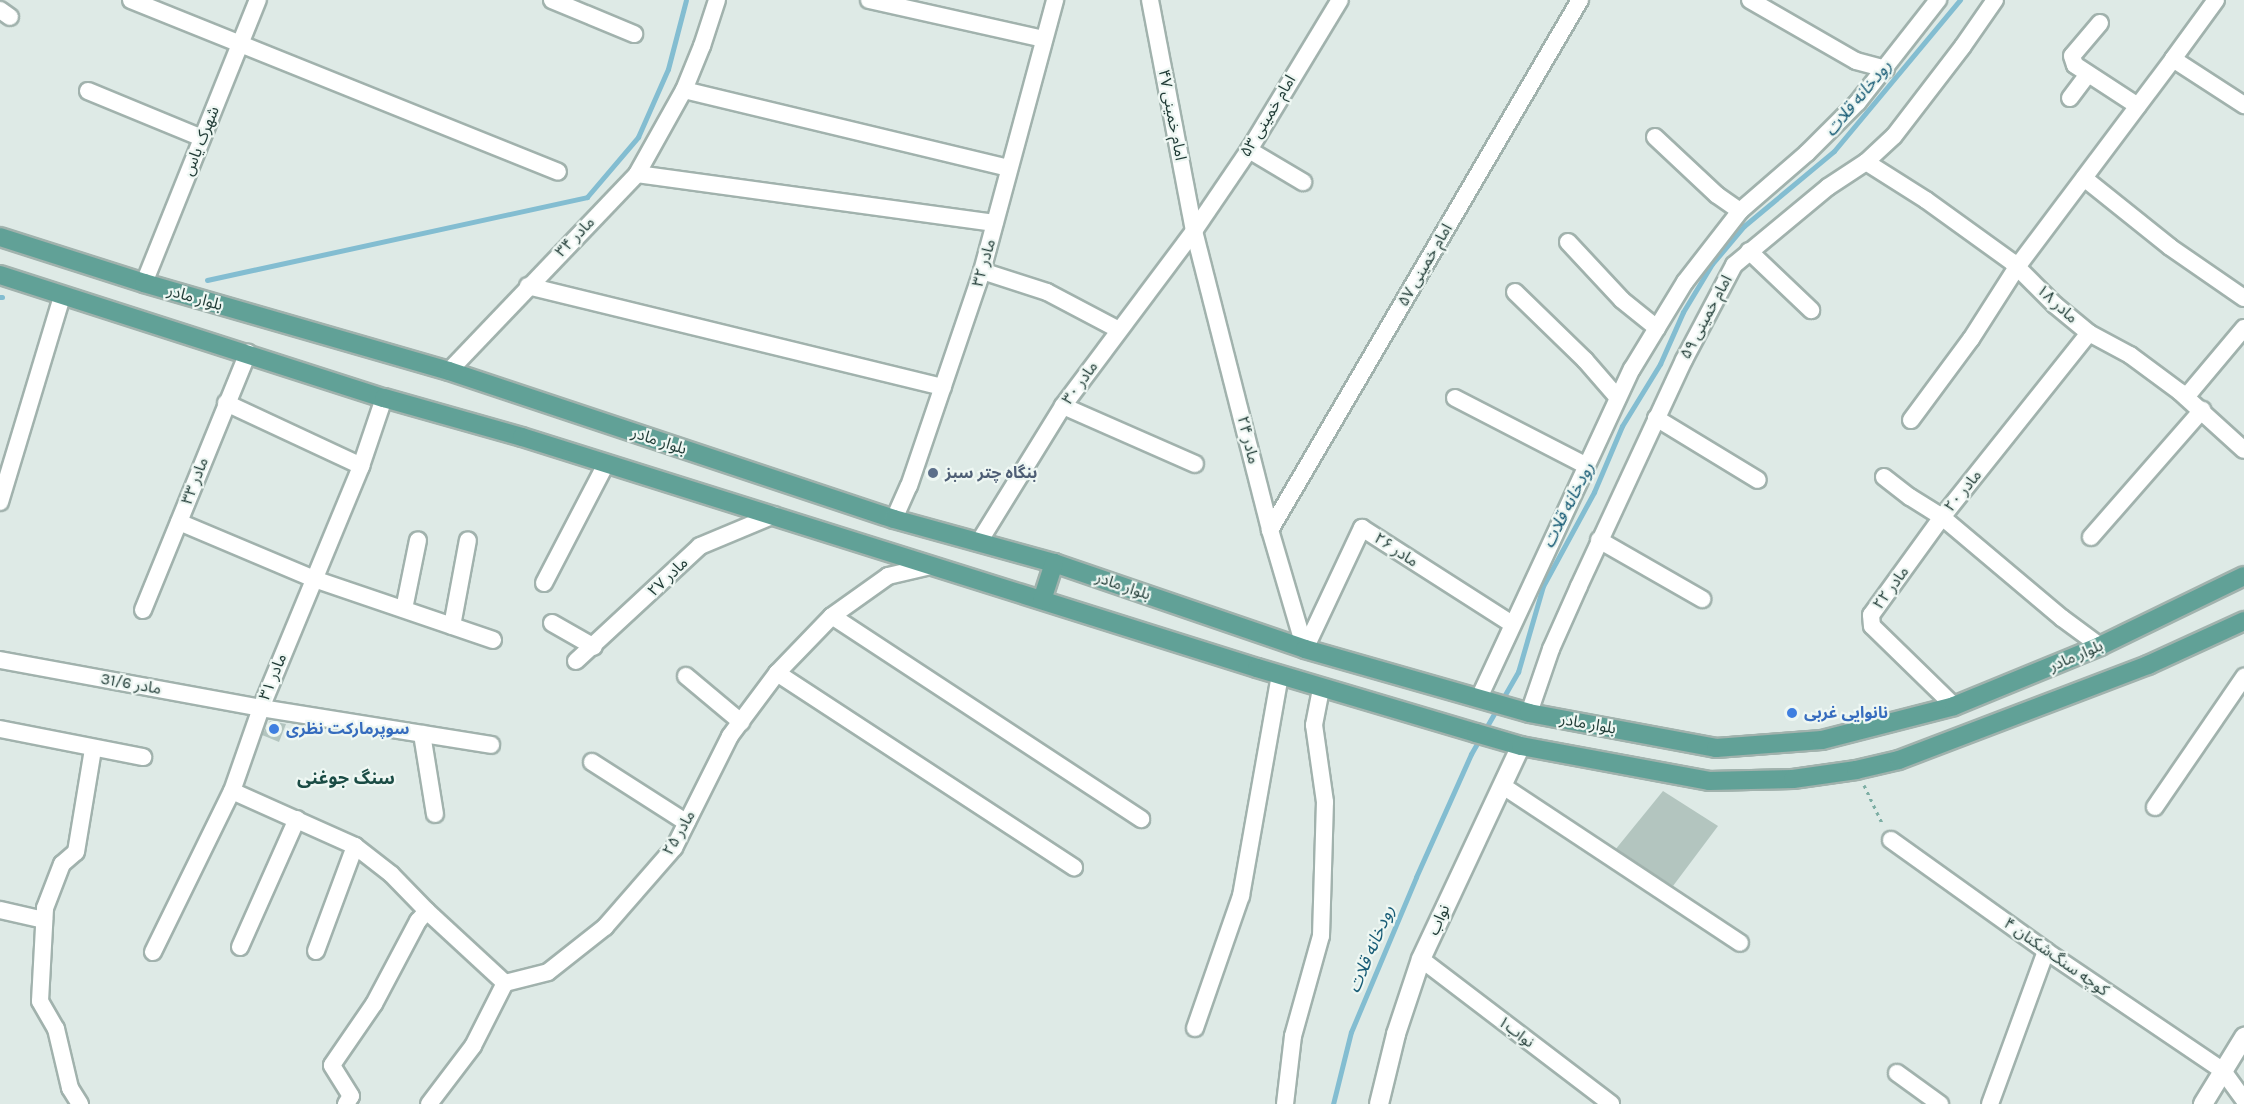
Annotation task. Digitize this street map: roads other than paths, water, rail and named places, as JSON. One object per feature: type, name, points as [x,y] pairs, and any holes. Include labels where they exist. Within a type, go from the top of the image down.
[{"type":"main road","name":"بلوار مادر","points":[[0,237],[144,283],[449,371],[894,519],[1054,563],[1305,649],[1523,712],[1716,748],[1822,740],[1954,706],[2100,646],[2244,576]]},
{"type":"main road","name":"بلوار مادر","points":[[0,275],[384,398],[774,515],[1280,675],[1476,734],[1514,744],[1710,782],[1793,779],[1856,770],[1899,760],[1996,725],[2148,665],[2244,621]]},
{"type":"main road","points":[[1042,600],[1054,563]]},
{"type":"street","points":[[131,0],[558,172]]},
{"type":"street","name":"شهرک یاس","points":[[144,283],[258,0]]},
{"type":"street","points":[[552,0],[634,34]]},
{"type":"street","name":"مادر ۳۴","points":[[449,371],[637,174],[684,90],[717,0]]},
{"type":"street","points":[[868,0],[1044,39]]},
{"type":"street","name":"مادر ۳۲","points":[[894,519],[909,486],[982,271],[1055,0]]},
{"type":"street","name":"امام خمینی ۴۷","points":[[1150,0],[1194,231]]},
{"type":"street","name":"امام خمینی ۵۳","points":[[1194,231],[1249,150],[1340,0]]},
{"type":"street","name":"امام خمینی ۵۷","points":[[1270,530],[1580,0]]},
{"type":"street","points":[[1750,0],[1856,61],[1886,69]]},
{"type":"street","name":"امام خمینی ۵۹","points":[[1484,700],[1512,624],[1585,465],[1632,369],[1685,282],[1740,211],[1807,153],[1858,102],[1938,0]]},
{"type":"street","name":"امام خمینی ۵۹","points":[[1523,712],[1656,418],[1703,321],[1734,264],[1820,193],[1866,162],[1894,136],[1995,0]]},
{"type":"street","points":[[1911,420],[1971,339],[2017,267],[2216,0]]},
{"type":"street","points":[[2100,23],[2072,56],[2075,64],[2138,106]]},
{"type":"street","points":[[2173,59],[2244,105]]},
{"type":"street","points":[[2070,98],[2088,74]]},
{"type":"street","points":[[684,90],[1009,168]]},
{"type":"street","points":[[88,91],[202,138]]},
{"type":"street","points":[[1655,137],[1717,195],[1740,211]]},
{"type":"street","points":[[1249,150],[1303,182]]},
{"type":"street","name":"مادر ۱۸","points":[[1866,162],[1926,200],[2017,267],[2055,305],[2089,333],[2130,355],[2186,397],[2244,450]]},
{"type":"street","points":[[637,174],[995,223]]},
{"type":"street","points":[[2084,178],[2170,247],[2244,298]]},
{"type":"street","name":"مادر ۳۰","points":[[979,542],[1063,406],[1194,231]]},
{"type":"street","name":"مادر ۲۴","points":[[1194,231],[1270,530],[1305,649]]},
{"type":"street","points":[[1568,242],[1622,300],[1657,328]]},
{"type":"street","points":[[1749,251],[1811,310]]},
{"type":"street","points":[[982,271],[1047,292],[1119,330]]},
{"type":"street","points":[[528,286],[943,387]]},
{"type":"street","points":[[1515,292],[1585,360],[1618,398]]},
{"type":"street","points":[[0,502],[7,447],[62,296]]},
{"type":"street","points":[[2186,397],[2244,328]]},
{"type":"street","name":"مادر ۲۰","points":[[2089,333],[1942,517],[2062,618],[2100,646]]},
{"type":"street","name":"مادر ۳۳","points":[[143,610],[248,353]]},
{"type":"street","name":"مادر ۳۱","points":[[153,952],[232,790],[261,708],[361,466],[384,398]]},
{"type":"street","points":[[1455,398],[1585,465]]},
{"type":"street","points":[[226,403],[361,466]]},
{"type":"street","points":[[1063,406],[1195,464]]},
{"type":"street","points":[[2091,537],[2202,410]]},
{"type":"street","points":[[1656,418],[1758,480]]},
{"type":"street","points":[[544,583],[606,464]]},
{"type":"street","points":[[1884,477],[1942,517]]},
{"type":"street","name":"مادر ۲۷","points":[[576,661],[594,647],[700,546],[774,515]]},
{"type":"street","name":"مادر ۲۲","points":[[1942,517],[1871,615],[1872,626],[1954,706]]},
{"type":"street","points":[[179,522],[314,579],[494,640]]},
{"type":"street","name":"مادر ۲۶","points":[[1305,649],[1362,528],[1512,624]]},
{"type":"street","points":[[404,609],[418,540]]},
{"type":"street","points":[[452,626],[468,540]]},
{"type":"street","points":[[1599,540],[1702,599]]},
{"type":"street","name":"مادر ۲۵","points":[[505,983],[548,972],[605,927],[674,848],[714,763],[741,722],[777,673],[832,616],[888,576],[931,566]]},
{"type":"street","points":[[832,616],[1141,819]]},
{"type":"street","points":[[552,623],[594,647]]},
{"type":"street","name":"مادر 31/6","points":[[0,660],[261,708],[491,746]]},
{"type":"street","points":[[777,673],[1074,867]]},
{"type":"street","points":[[1195,1028],[1241,896],[1280,675]]},
{"type":"street","points":[[686,676],[741,722]]},
{"type":"street","points":[[2156,807],[2244,677]]},
{"type":"street","points":[[1285,1104],[1293,1036],[1321,936],[1324,802],[1314,724],[1322,688]]},
{"type":"street","points":[[0,729],[143,758]]},
{"type":"street","points":[[422,734],[435,814]]},
{"type":"street","name":"نواب","points":[[1379,1104],[1396,1034],[1421,960],[1503,786],[1514,744]]},
{"type":"street","points":[[80,1104],[70,1088],[56,1029],[40,1001],[45,908],[62,864],[76,852],[93,748]]},
{"type":"street","points":[[592,762],[686,822]]},
{"type":"street","points":[[1503,786],[1740,943]]},
{"type":"street","points":[[232,790],[355,846],[391,874],[427,911],[505,983],[473,1046],[429,1104]]},
{"type":"street","points":[[240,947],[297,819]]},
{"type":"street","name":"کوچه سنگ‌شکنان ۴","points":[[1891,840],[2046,951],[2223,1071],[2244,1100]]},
{"type":"street","points":[[316,951],[355,846]]},
{"type":"street","points":[[0,910],[44,920]]},
{"type":"street","points":[[346,1104],[351,1096],[332,1065],[374,1004],[417,921],[427,911]]},
{"type":"street","points":[[1990,1104],[2046,951]]},
{"type":"street","name":"نواب۱","points":[[1421,960],[1611,1104]]},
{"type":"street","points":[[2203,1104],[2244,1036]]},
{"type":"street","points":[[1897,1073],[1940,1104]]},
{"type":"waterway","points":[[207,280],[587,197],[638,137],[668,69],[686,0]]},
{"type":"waterway","name":"رودخانه قلات","points":[[1333,1104],[1351,1032],[1471,754],[1518,672],[1543,586],[1594,492],[1622,426],[1660,364],[1683,312],[1712,264],[1744,226],[1834,151],[1960,0]]},
{"type":"place","name":"بنگاه چتر سبز","points":[[933,473]]},
{"type":"place","name":"نانوایی غربی","points":[[1792,713]]},
{"type":"place","name":"سوپرمارکت نظری","points":[[274,729]]},
{"type":"district","name":"سنگ جوغنی","points":[[346,778]]}]
